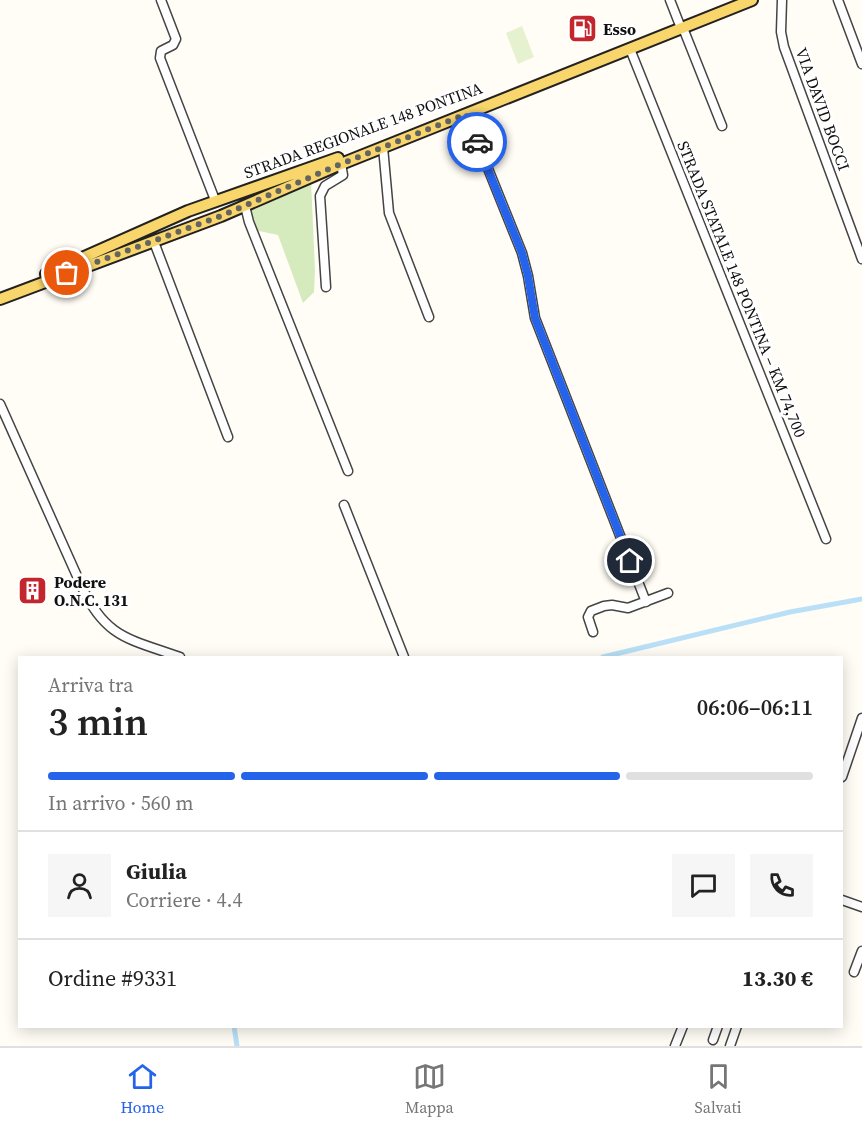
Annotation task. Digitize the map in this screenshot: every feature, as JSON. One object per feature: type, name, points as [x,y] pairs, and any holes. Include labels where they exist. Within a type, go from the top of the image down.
[{"type":"main road","name":"STRADA REGIONALE 148 PONTINA","points":[[0,299],[245,206],[341,164],[630,49],[738,0]]},
{"type":"main road","name":"STRADA REGIONALE 148 PONTINA","points":[[0,292],[168,219],[367,147],[752,0]]},
{"type":"street","points":[[161,0],[176,39],[173,45],[161,51],[160,58],[215,201]]},
{"type":"street","points":[[670,0],[722,126]]},
{"type":"street","name":"VIA DAVID BOCCI","points":[[782,0],[781,32],[784,47],[862,259]]},
{"type":"street","points":[[838,0],[862,64]]},
{"type":"street","name":"STRADA STATALE 148 PONTINA – KM 74,700","points":[[630,49],[826,539]]},
{"type":"street","points":[[466,114],[522,253],[535,318],[646,602]]},
{"type":"street","points":[[383,147],[389,213],[429,318]]},
{"type":"street","points":[[326,287],[320,196],[325,186],[343,175],[341,164]]},
{"type":"street","points":[[245,206],[249,222],[348,471]]},
{"type":"street","points":[[154,242],[228,436]]},
{"type":"street","points":[[0,404],[82,590],[96,614],[107,626],[121,634],[177,656]]},
{"type":"street","points":[[344,504],[404,656]]},
{"type":"street","points":[[592,632],[588,617],[591,611],[608,605],[628,608],[668,593]]},
{"type":"street","points":[[843,774],[860,731],[862,718]]},
{"type":"street","points":[[843,900],[862,908]]},
{"type":"street","points":[[854,972],[862,951]]},
{"type":"street","points":[[675,1046],[681,1028]]},
{"type":"street","points":[[713,1040],[717,1028]]},
{"type":"street","points":[[731,1046],[736,1028]]},
{"type":"green space","points":[[522,26],[534,57],[518,64],[506,33]]},
{"type":"green space","points":[[311,181],[314,292],[303,303],[278,235],[254,230],[248,210]]},
{"type":"waterway","points":[[607,656],[790,612],[862,599]]},
{"type":"waterway","points":[[234,1028],[237,1046]]},
{"type":"way so far","points":[[67,273],[254,203],[336,166],[466,114],[477,142]]},
{"type":"place","name":"Esso","points":[[582,29]]},
{"type":"place","name":"Podere O.N.C. 131","points":[[33,591]]},
{"type":"route","points":[[477,142],[522,253],[535,318],[630,561]]}]
